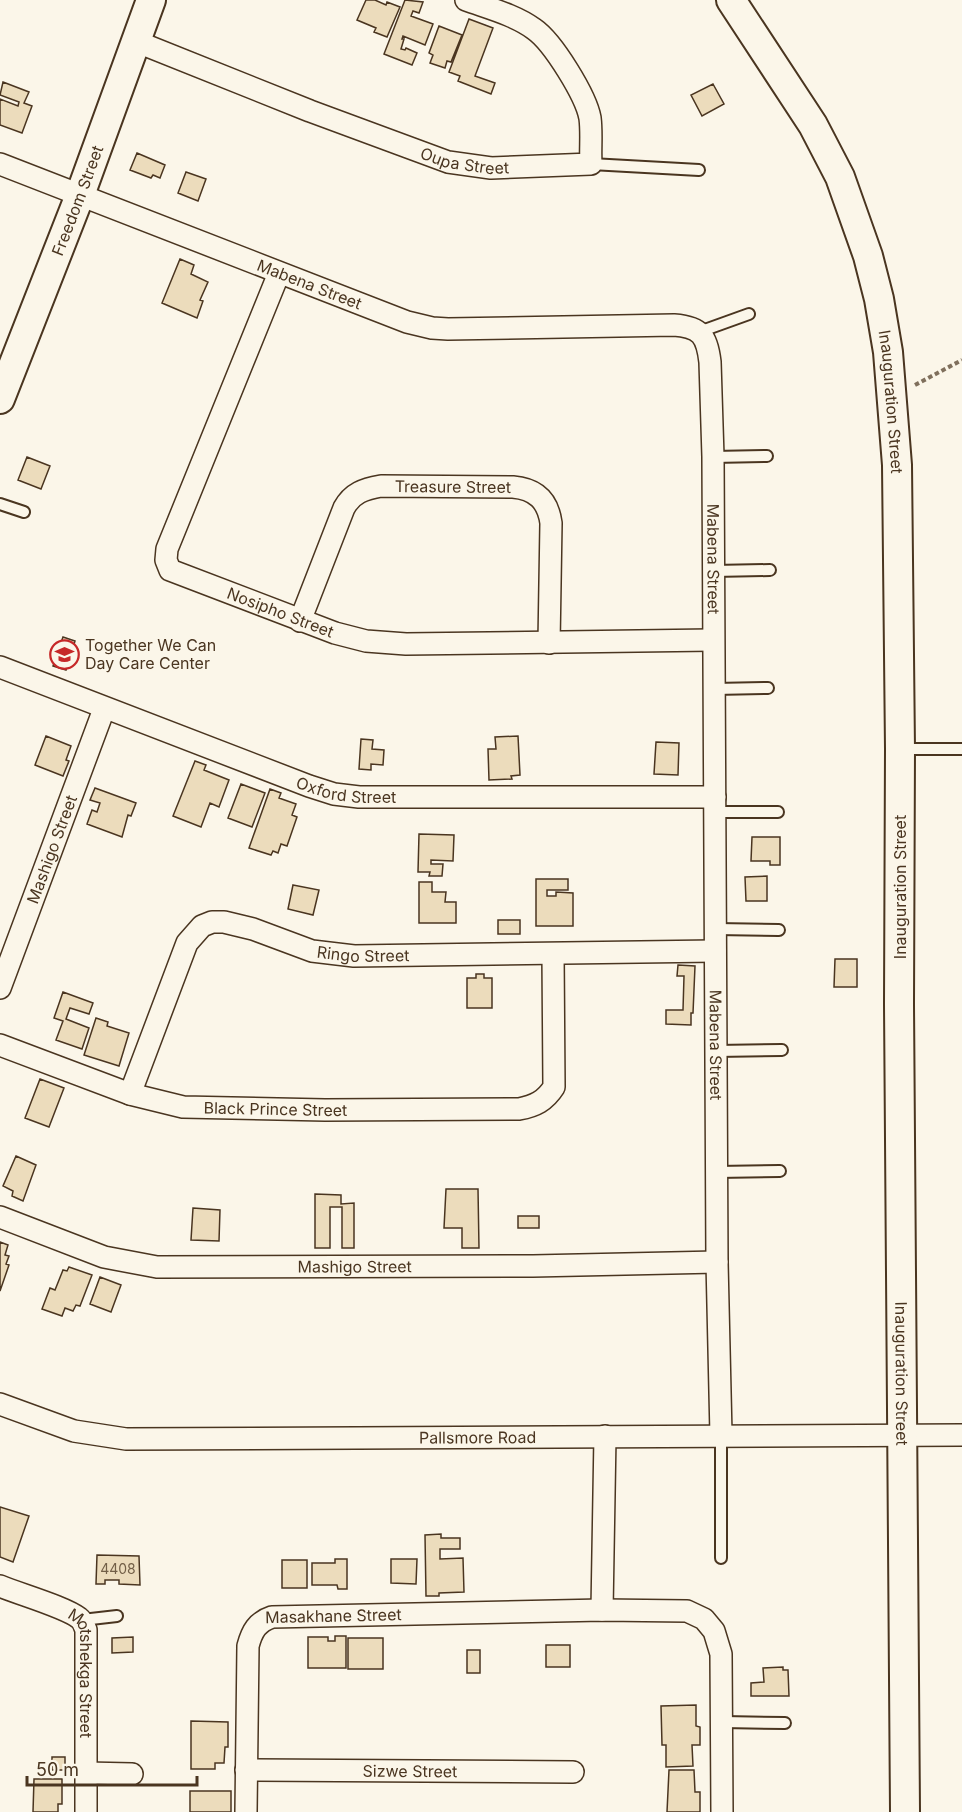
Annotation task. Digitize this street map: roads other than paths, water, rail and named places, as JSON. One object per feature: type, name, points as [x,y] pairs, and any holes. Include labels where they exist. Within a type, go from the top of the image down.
[{"type":"street","name":"Freedom Street","points":[[0,399],[80,195],[151,0]]},
{"type":"street","points":[[466,0],[535,29],[549,44],[581,92],[590,117],[591,165]]},
{"type":"street","name":"Inauguration Street","points":[[730,0],[813,125],[840,177],[868,256],[879,299],[888,352],[897,465],[904,1812]]},
{"type":"street","name":"Oupa Street","points":[[135,41],[310,111],[448,162],[490,168],[591,165]]},
{"type":"street","name":"Mabena Street","points":[[0,164],[407,322],[432,328],[674,325],[688,326],[699,332],[708,348],[710,362],[713,457],[712,640],[717,1262],[721,1435]]},
{"type":"street","name":"Nosipho Street","points":[[279,273],[167,549],[166,560],[170,570],[300,621],[335,633],[380,642],[549,643],[712,640]]},
{"type":"street","name":"Treasure Street","points":[[300,621],[344,508],[355,494],[381,486],[513,487],[533,492],[541,498],[550,512],[549,643]]},
{"type":"street","name":"Oxford Street","points":[[0,668],[309,786],[347,796],[715,805]]},
{"type":"street","name":"Mashigo Street","points":[[0,988],[104,709]]},
{"type":"street","name":"Ringo Street","points":[[130,1094],[187,943],[202,926],[212,922],[233,923],[312,951],[354,956],[715,951]]},
{"type":"street","name":"Black Prince Street","points":[[0,1045],[130,1094],[171,1105],[198,1108],[325,1110],[519,1109],[541,1102],[554,1087],[554,954]]},
{"type":"street","name":"Mashigo Street","points":[[0,1217],[104,1257],[157,1267],[533,1266],[717,1262]]},
{"type":"street","name":"Pallsmore Road","points":[[0,1404],[74,1431],[126,1438],[962,1435]]},
{"type":"street","points":[[602,1610],[605,1436]]},
{"type":"street","name":"Motshekga Street","points":[[0,1586],[70,1613],[82,1620],[86,1630],[86,1812]]},
{"type":"street","name":"Masakhane Street","points":[[246,1812],[248,1646],[251,1634],[259,1622],[272,1617],[602,1610],[687,1611],[704,1619],[714,1631],[722,1654],[723,1722]]},
{"type":"street","points":[[722,1812],[723,1722]]},
{"type":"street","name":"Sizwe Street","points":[[246,1770],[573,1772]]},
{"type":"street","points":[[86,1773],[132,1774]]},
{"type":"lane","points":[[591,165],[699,170]]},
{"type":"lane","points":[[699,332],[749,314]]},
{"type":"lane","points":[[713,457],[767,456]]},
{"type":"lane","points":[[0,504],[24,513]]},
{"type":"lane","points":[[713,571],[770,570]]},
{"type":"lane","points":[[714,689],[768,688]]},
{"type":"lane","points":[[900,749],[962,749]]},
{"type":"lane","points":[[715,805],[778,812]]},
{"type":"lane","points":[[716,929],[779,930]]},
{"type":"lane","points":[[716,1051],[782,1050]]},
{"type":"lane","points":[[717,1172],[780,1171]]},
{"type":"lane","points":[[721,1435],[721,1558]]},
{"type":"lane","points":[[82,1620],[117,1616]]},
{"type":"lane","points":[[723,1722],[785,1723]]},
{"type":"place","name":"Together We Can Day Care Center","points":[[64,654]]}]
